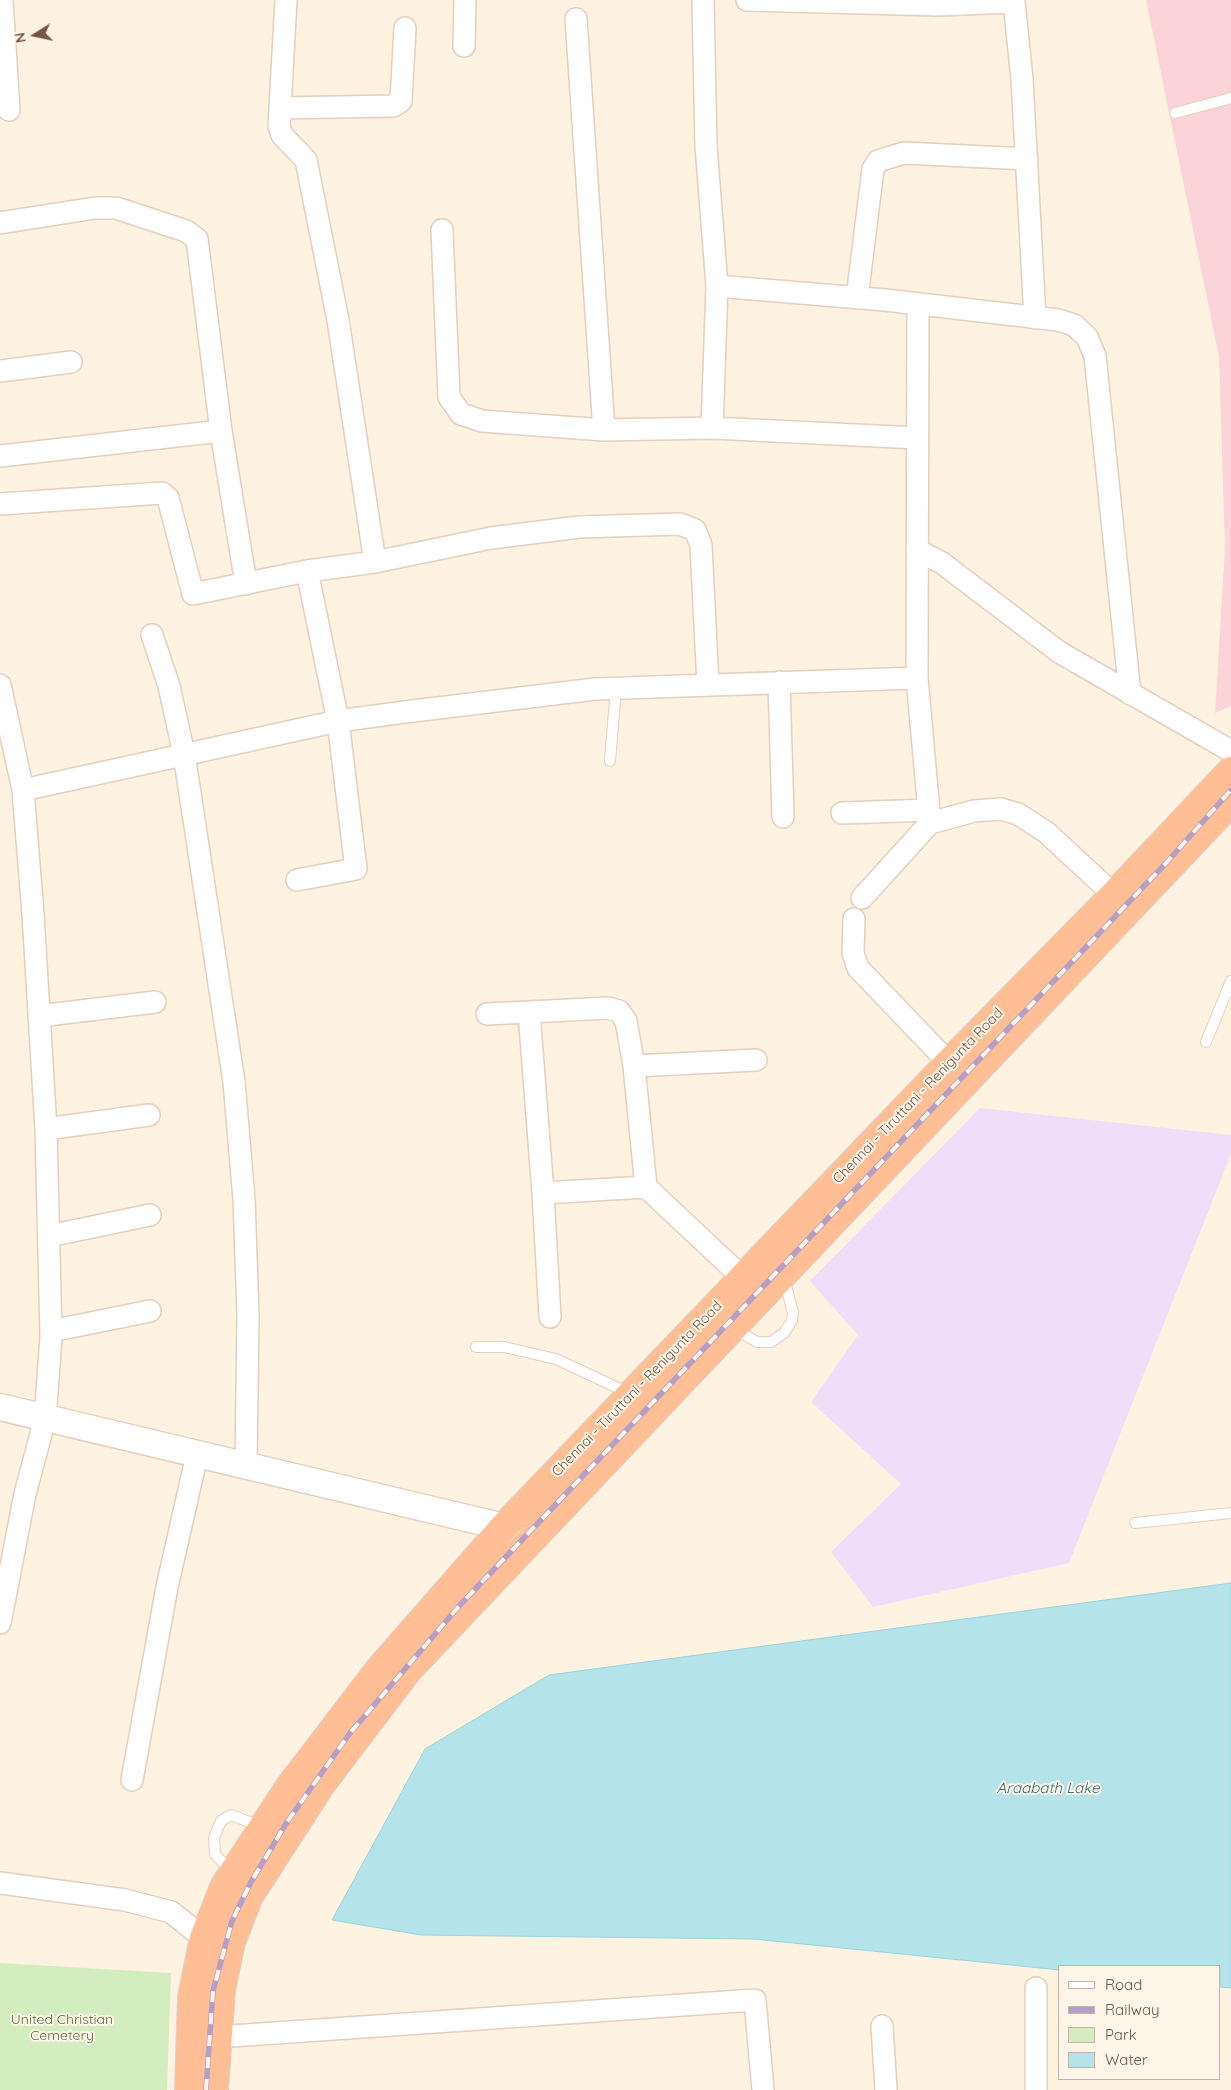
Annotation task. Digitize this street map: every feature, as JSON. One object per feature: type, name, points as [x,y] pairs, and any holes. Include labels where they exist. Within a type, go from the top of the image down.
[{"type":"highway","name":"Chennai - Tiruttani - Renigunta Road","points":[[189,2090],[192,1997],[204,1938],[224,1887],[290,1786],[378,1671],[504,1527],[949,1063],[1114,896],[1231,771]]},
{"type":"highway","name":"Chennai - Tiruttani - Renigunta Road","points":[[214,2090],[221,1990],[231,1942],[249,1896],[320,1786],[408,1670],[1231,802]]},
{"type":"street","points":[[2,0],[3,63],[9,110]]},
{"type":"street","points":[[286,0],[279,126],[282,135],[306,160],[338,320],[375,562]]},
{"type":"street","points":[[464,46],[465,0]]},
{"type":"street","points":[[703,0],[706,146],[717,286],[712,428]]},
{"type":"street","points":[[747,0],[938,5],[1015,1],[1027,159],[1035,318]]},
{"type":"street","points":[[576,19],[604,430]]},
{"type":"street","points":[[280,108],[393,106],[401,100],[405,28]]},
{"type":"street","points":[[858,298],[873,169],[878,161],[904,153],[1027,159]]},
{"type":"street","points":[[0,223],[95,208],[116,208],[186,231],[197,239],[221,431],[246,584]]},
{"type":"street","points":[[442,230],[449,397],[461,414],[482,421],[604,430],[712,428],[918,438]]},
{"type":"street","points":[[717,286],[858,298],[1058,320],[1074,325],[1087,337],[1095,356],[1130,694]]},
{"type":"street","points":[[862,898],[930,817],[917,678],[918,304]]},
{"type":"street","points":[[0,371],[71,362]]},
{"type":"street","points":[[0,456],[221,431]]},
{"type":"street","points":[[0,504],[162,493],[168,498],[193,594],[306,570],[375,562],[491,538],[579,527],[680,524],[695,530],[701,545],[708,685]]},
{"type":"street","points":[[917,550],[942,563],[1059,652],[1231,751]]},
{"type":"street","points":[[297,880],[356,870],[338,721],[306,570]]},
{"type":"street","points":[[152,635],[168,686],[184,754],[234,1082],[244,1199],[248,1315],[246,1466]]},
{"type":"street","points":[[23,790],[338,721],[616,688],[917,678]]},
{"type":"street","points":[[779,682],[783,817]]},
{"type":"street","points":[[0,685],[7,744],[23,790],[46,1129],[51,1331],[45,1419],[25,1494],[0,1623]]},
{"type":"street","points":[[842,813],[930,817],[1001,809],[1018,814],[1046,832],[1114,896]]},
{"type":"street","points":[[854,919],[853,954],[858,968],[949,1063]]},
{"type":"street","points":[[39,1016],[155,1002]]},
{"type":"street","points":[[486,1014],[608,1008],[619,1011],[626,1020],[634,1066],[646,1187],[743,1278]]},
{"type":"street","points":[[529,1012],[543,1193],[550,1317]]},
{"type":"street","points":[[634,1066],[756,1060]]},
{"type":"street","points":[[46,1129],[149,1116]]},
{"type":"street","points":[[543,1193],[646,1187]]},
{"type":"street","points":[[48,1236],[150,1215]]},
{"type":"street","points":[[51,1331],[150,1311]]},
{"type":"street","points":[[0,1407],[504,1527],[525,1546]]},
{"type":"street","points":[[132,1780],[167,1587],[197,1455]]},
{"type":"street","points":[[0,1884],[125,1900],[171,1912],[229,1958]]},
{"type":"street","points":[[1036,1988],[1036,2090]]},
{"type":"street","points":[[217,2037],[755,2000],[763,2090]]},
{"type":"street","points":[[882,2026],[886,2090]]},
{"type":"lane","points":[[1175,113],[1231,98]]},
{"type":"lane","points":[[610,761],[616,688]]},
{"type":"lane","points":[[1206,1042],[1231,981]]},
{"type":"lane","points":[[732,1328],[757,1342],[771,1342],[784,1333],[792,1321],[794,1313],[782,1274]]},
{"type":"lane","points":[[476,1347],[504,1347],[556,1359],[632,1395]]},
{"type":"lane","points":[[1135,1523],[1231,1512]]},
{"type":"lane","points":[[232,1874],[215,1854],[214,1837],[221,1821],[230,1815],[263,1827]]},
{"type":"shaded area","points":[[1146,0],[1231,0],[1231,706],[1215,713],[1225,549],[1219,357]]},
{"type":"shaded area","points":[[980,1108],[1231,1135],[1231,1154],[1069,1563],[873,1607],[831,1552],[901,1484],[811,1402],[858,1335],[810,1281]]},
{"type":"green space","name":"United Christian Cemetery","points":[[0,1963],[171,1973],[167,2090],[0,2090]]},
{"type":"water","name":"Araabath Lake","points":[[1231,1583],[1231,1988],[1221,1987],[1221,1965],[1058,1965],[1058,1970],[753,1939],[421,1935],[332,1920],[425,1749],[549,1675]]},
{"type":"railway","points":[[206,2090],[213,1991],[232,1921],[251,1882],[287,1822],[350,1733],[460,1605],[1167,862],[1231,790]]}]
